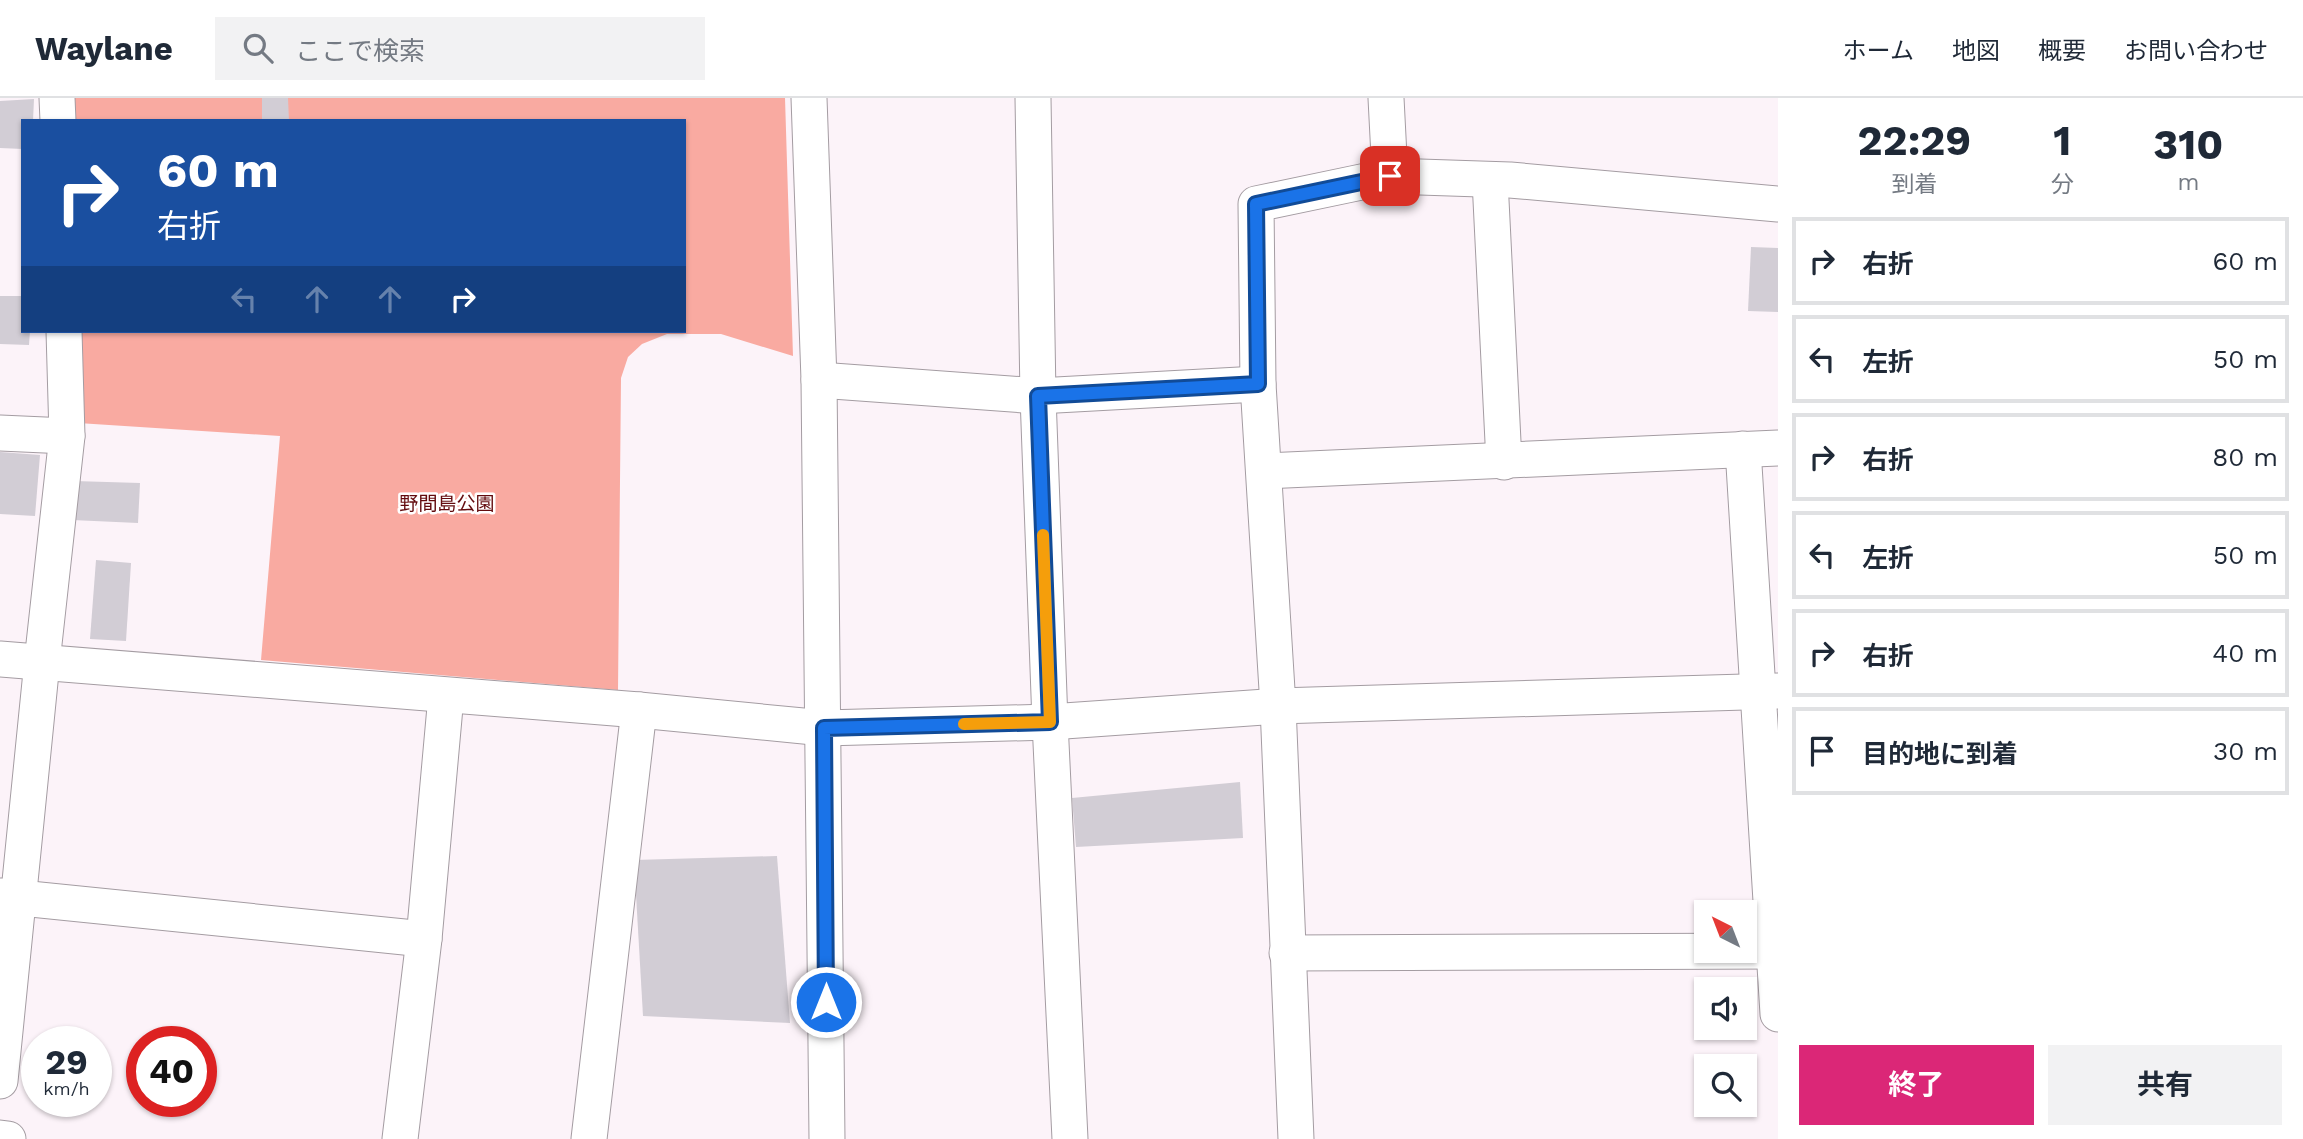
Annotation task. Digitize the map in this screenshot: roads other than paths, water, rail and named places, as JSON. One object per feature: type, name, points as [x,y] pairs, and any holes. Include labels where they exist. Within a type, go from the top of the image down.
[{"type":"street","points":[[57,98],[58,119]]},
{"type":"street","points":[[809,98],[819,380],[827,1139]]},
{"type":"street","points":[[1033,98],[1038,396],[1070,1139]]},
{"type":"street","points":[[1386,98],[1390,176]]},
{"type":"street","points":[[1296,1139],[1278,706],[1258,384],[1256,204],[1390,176],[1490,180],[1778,204]]},
{"type":"street","points":[[1490,180],[1504,462]]},
{"type":"street","points":[[0,1081],[10,897],[42,662],[67,436],[64,333]]},
{"type":"street","points":[[819,380],[1038,396],[1258,384]]},
{"type":"street","points":[[0,433],[67,436]]},
{"type":"street","points":[[1264,471],[1778,448]]},
{"type":"street","points":[[1743,449],[1768,692],[1778,1014]]},
{"type":"street","points":[[0,659],[639,710],[824,728],[1050,722],[1278,706],[1768,692]]},
{"type":"street","points":[[400,1139],[424,939],[446,696]]},
{"type":"street","points":[[589,1139],[639,710]]},
{"type":"street","points":[[10,897],[424,939]]},
{"type":"street","points":[[1287,953],[1776,951]]},
{"type":"street","points":[[0,1138],[8,1139]]},
{"type":"park label","name":"野間島公園","points":[[447,503]]}]
